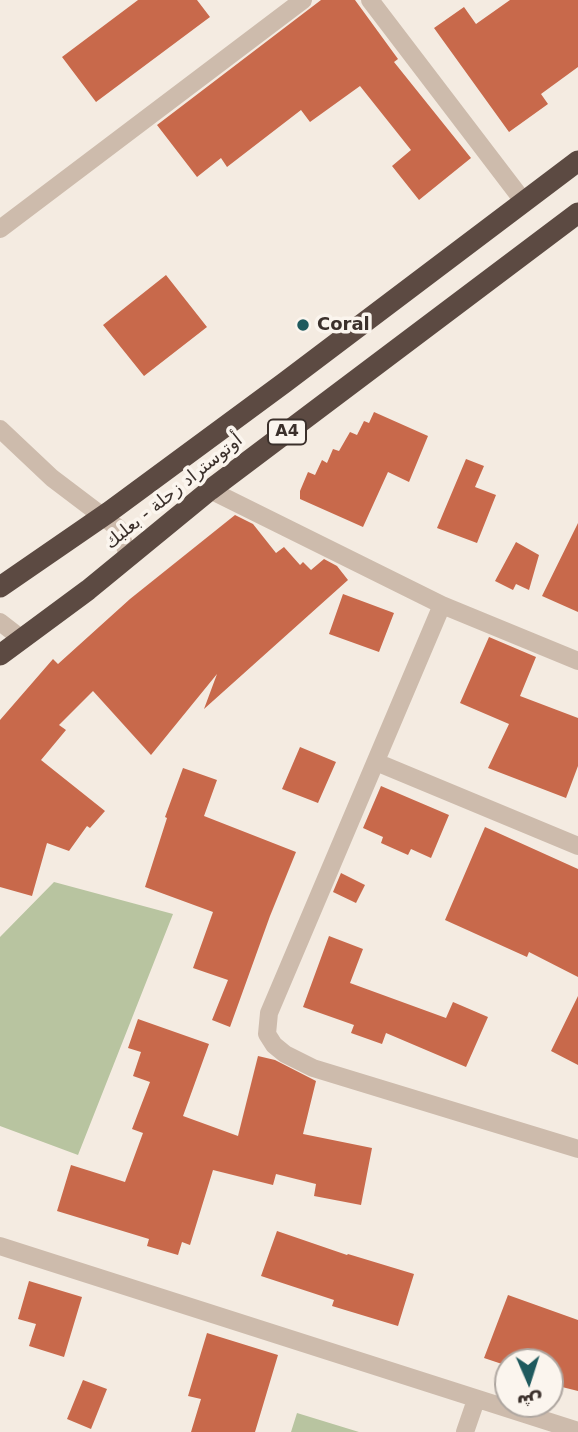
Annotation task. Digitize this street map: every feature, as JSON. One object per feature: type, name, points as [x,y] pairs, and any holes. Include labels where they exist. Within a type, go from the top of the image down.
[{"type":"highway","name":"أوتوستراد زحلة - بعلبك","points":[[0,587],[284,383],[578,161]]},
{"type":"highway","name":"أوتوستراد زحلة - بعلبك","points":[[0,655],[130,557],[210,490],[578,213]]},
{"type":"street","points":[[0,229],[303,0]]},
{"type":"street","points":[[370,0],[524,202]]},
{"type":"street","points":[[0,429],[52,478],[118,528],[130,557]]},
{"type":"street","points":[[210,490],[442,605],[578,661]]},
{"type":"street","points":[[442,605],[269,1013],[267,1034],[274,1045],[285,1054],[313,1068],[578,1149]]},
{"type":"street","points":[[0,622],[22,639]]},
{"type":"street","points":[[376,762],[578,846]]},
{"type":"street","points":[[0,1246],[578,1432]]},
{"type":"street","points":[[465,1432],[476,1400]]},
{"type":"green space","points":[[54,882],[173,914],[78,1155],[0,1126],[0,937]]},
{"type":"green space","points":[[297,1413],[359,1432],[291,1432]]},
{"type":"building","points":[[138,0],[197,0],[210,17],[96,102],[62,57]]},
{"type":"building","points":[[321,0],[355,0],[398,59],[394,62],[471,158],[419,200],[392,166],[411,150],[360,86],[310,122],[301,110],[227,167],[221,158],[197,177],[157,125]]},
{"type":"building","points":[[510,0],[578,0],[578,67],[541,94],[548,104],[509,132],[434,28],[464,7],[476,24]]},
{"type":"building","points":[[166,275],[207,327],[144,376],[103,325]]},
{"type":"building","points":[[374,412],[428,436],[409,482],[388,472],[363,527],[300,499],[300,491],[308,472],[315,475],[322,460],[327,463],[333,449],[339,451],[350,432],[357,435],[364,421],[369,423]]},
{"type":"building","points":[[466,459],[484,466],[475,487],[496,495],[477,543],[437,528]]},
{"type":"building","points":[[235,515],[253,524],[276,553],[284,547],[300,565],[303,562],[311,570],[324,559],[337,566],[348,580],[204,709],[217,674],[151,755],[93,691],[59,725],[66,730],[41,760],[105,811],[90,828],[87,826],[69,851],[47,843],[32,896],[0,887],[0,720],[53,659],[58,664],[130,599]]},
{"type":"building","points":[[578,523],[578,612],[542,596]]},
{"type":"building","points":[[516,542],[539,555],[529,590],[516,584],[513,590],[495,581]]},
{"type":"building","points":[[343,594],[394,613],[379,652],[329,634]]},
{"type":"building","points":[[489,637],[536,657],[520,696],[578,718],[578,766],[566,798],[488,768],[509,724],[460,703]]},
{"type":"building","points":[[300,747],[336,762],[318,803],[282,789]]},
{"type":"building","points":[[183,768],[217,780],[204,816],[296,852],[230,1027],[212,1020],[228,980],[193,968],[213,912],[145,887],[167,818],[165,817]]},
{"type":"building","points":[[381,786],[449,815],[431,858],[411,849],[408,855],[381,843],[383,837],[363,828]]},
{"type":"building","points":[[485,827],[578,869],[578,977],[529,952],[527,957],[445,920]]},
{"type":"building","points":[[341,873],[365,885],[356,903],[333,892]]},
{"type":"building","points":[[329,936],[363,949],[350,983],[446,1018],[453,1002],[488,1017],[466,1067],[386,1033],[382,1044],[351,1033],[354,1025],[303,1007]]},
{"type":"building","points":[[578,996],[578,1065],[551,1051]]},
{"type":"building","points":[[138,1019],[209,1044],[183,1116],[238,1136],[258,1056],[275,1060],[316,1081],[303,1134],[372,1148],[361,1205],[314,1196],[316,1184],[276,1174],[273,1185],[213,1170],[190,1245],[182,1242],[178,1255],[147,1246],[149,1239],[57,1211],[71,1165],[125,1182],[143,1133],[132,1129],[150,1082],[133,1076],[141,1052],[128,1048]]},
{"type":"building","points":[[277,1231],[414,1274],[398,1326],[332,1306],[334,1300],[261,1276]]},
{"type":"building","points":[[29,1281],[82,1297],[64,1357],[29,1346],[36,1324],[18,1319]]},
{"type":"building","points":[[508,1295],[578,1320],[578,1391],[564,1388],[564,1348],[494,1348],[494,1361],[484,1358]]},
{"type":"building","points":[[207,1333],[278,1355],[255,1432],[191,1432],[201,1399],[188,1396]]},
{"type":"building","points":[[83,1380],[107,1389],[91,1429],[67,1419]]},
{"type":"place","name":"Coral","points":[[303,325]]}]
